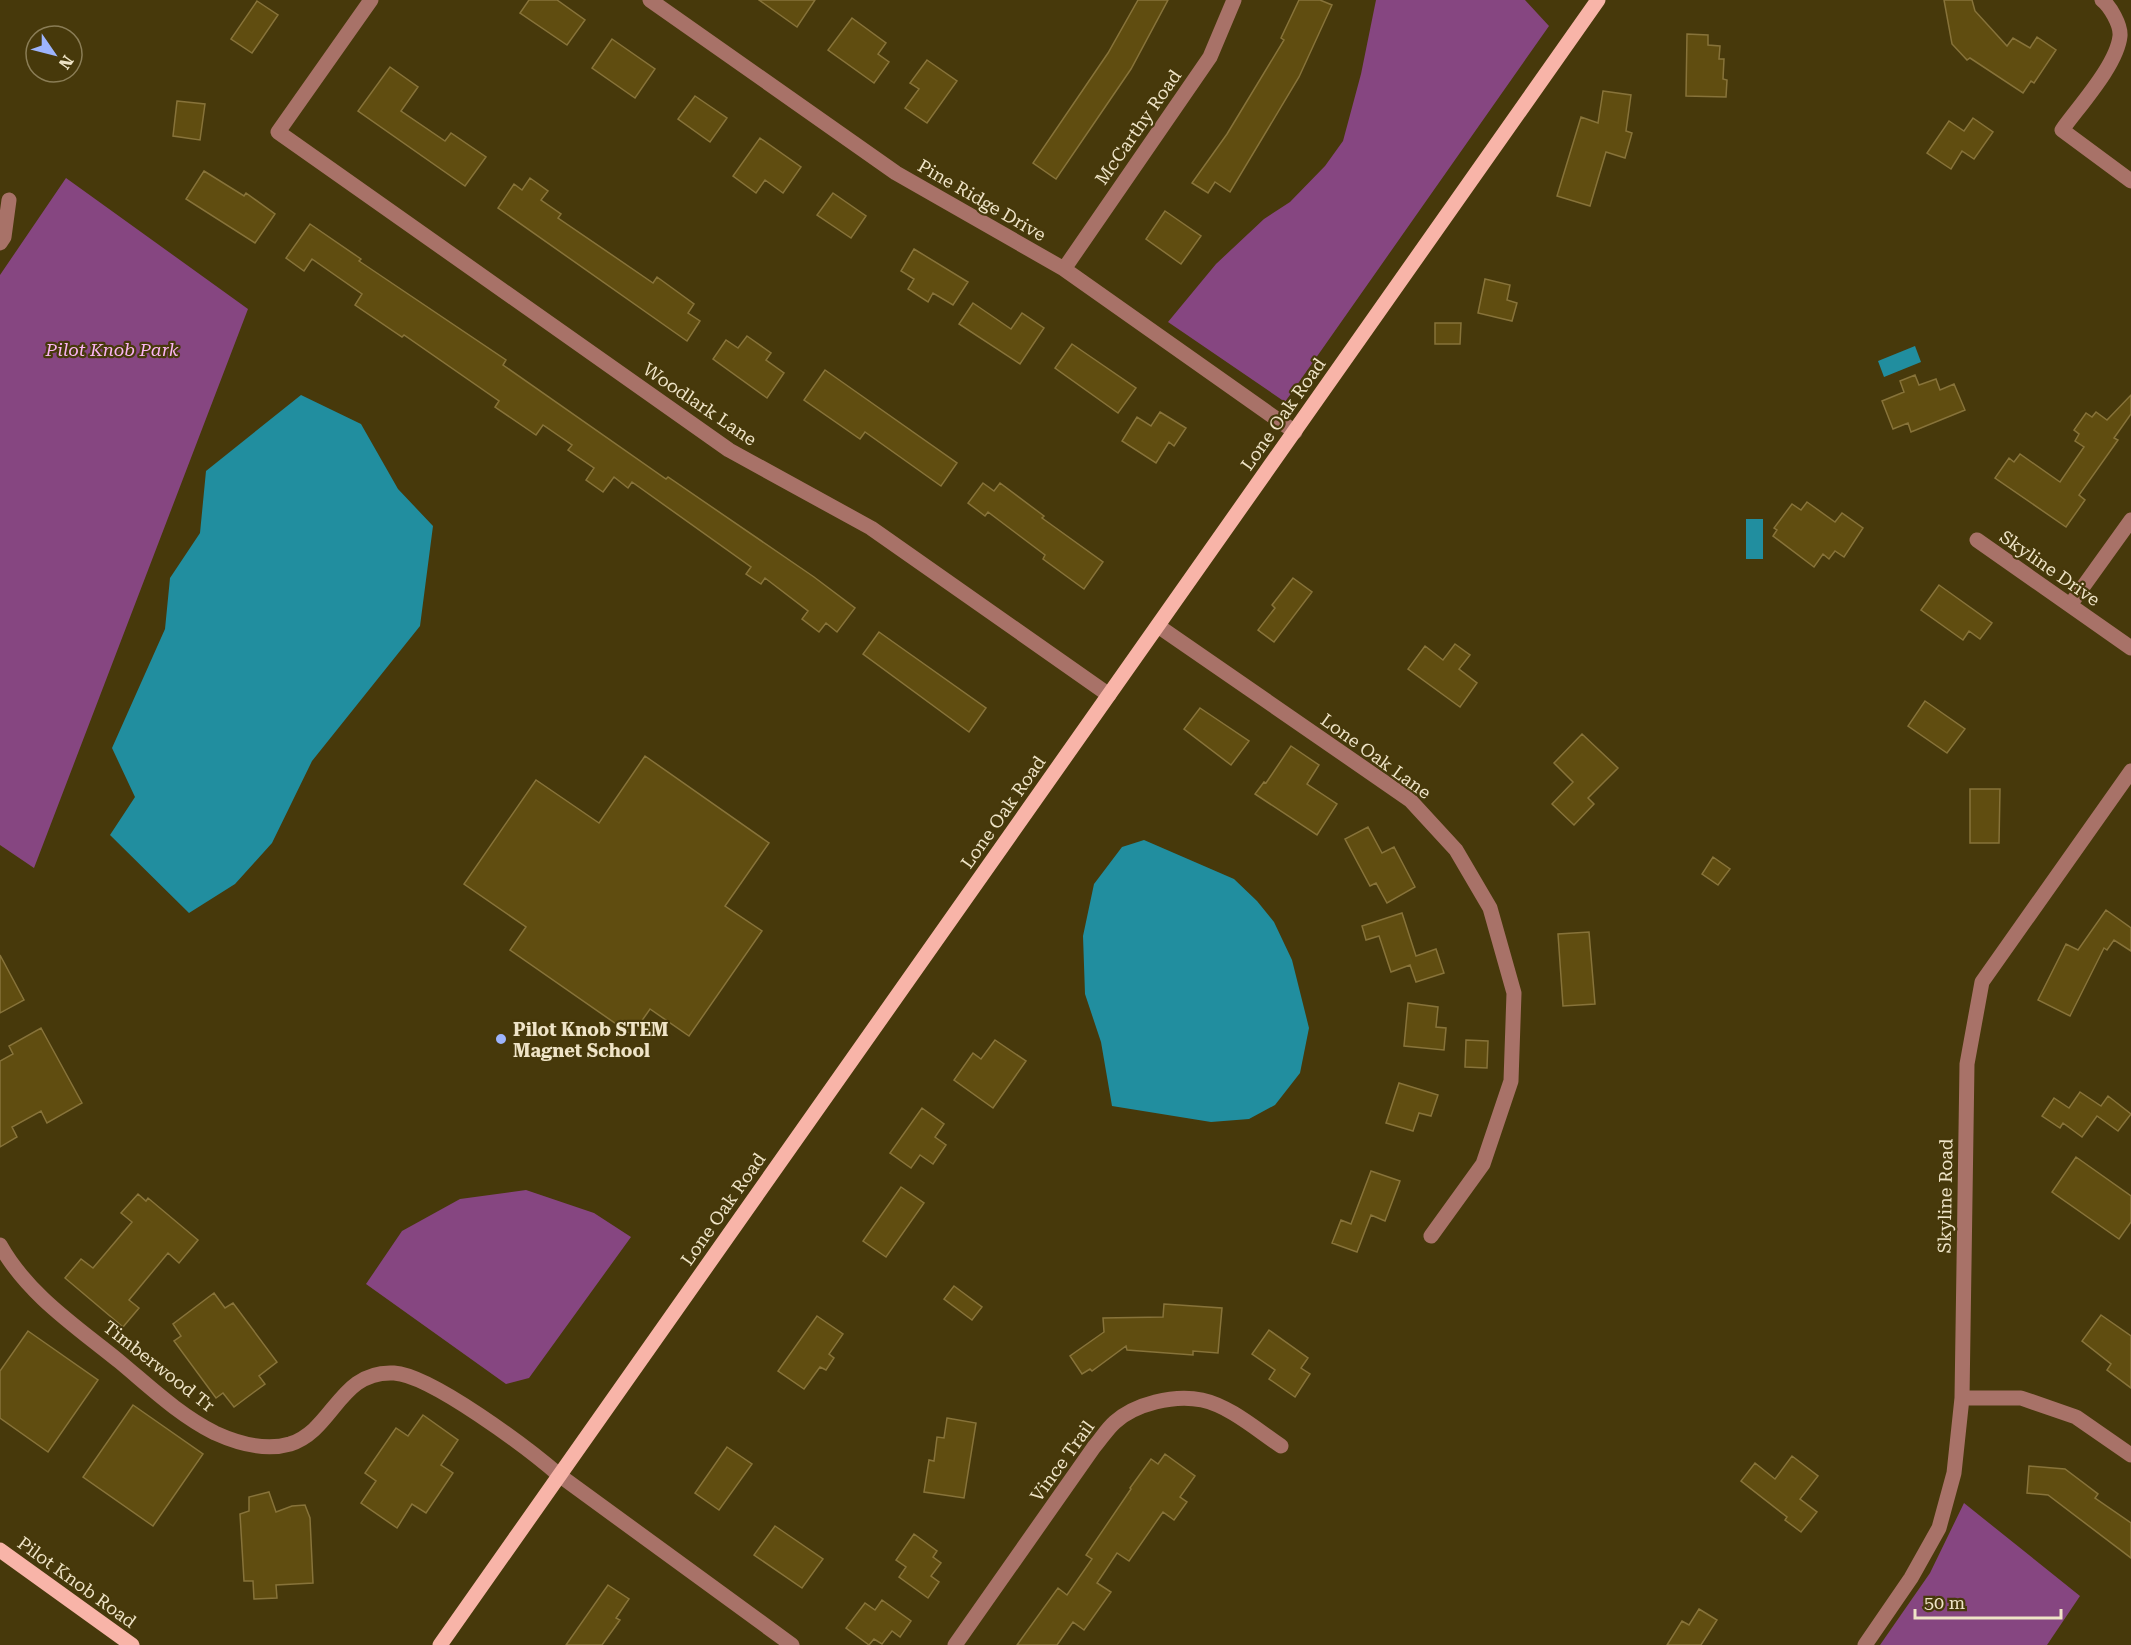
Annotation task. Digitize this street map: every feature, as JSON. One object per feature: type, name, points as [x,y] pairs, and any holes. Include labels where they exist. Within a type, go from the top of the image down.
[{"type":"main road","name":"Lone Oak Road","points":[[440,1645],[1598,0]]},
{"type":"main road","name":"Pilot Knob Road","points":[[0,1550],[132,1645]]},
{"type":"street","name":"Woodlark Lane","points":[[371,0],[278,132],[729,450],[871,528],[1109,695]]},
{"type":"street","name":"Pine Ridge Drive","points":[[650,0],[896,173],[1064,269],[1295,432]]},
{"type":"street","name":"McCarthy Road","points":[[1064,269],[1210,57],[1234,0]]},
{"type":"street","points":[[2102,0],[2109,5],[2121,34],[2114,57],[2062,130],[2131,181]]},
{"type":"street","points":[[0,243],[4,237],[9,200]]},
{"type":"street","points":[[2070,605],[2131,520]]},
{"type":"street","name":"Skyline Drive","points":[[1977,540],[2131,648]]},
{"type":"street","name":"Lone Oak Lane","points":[[1158,626],[1410,800],[1456,850],[1490,908],[1514,993],[1511,1081],[1483,1164],[1431,1236]]},
{"type":"street","name":"Skyline Road","points":[[1864,1645],[1911,1578],[1938,1528],[1954,1473],[1962,1398],[1966,1064],[1982,982],[2131,771]]},
{"type":"street","name":"Timberwood Tr","points":[[0,1245],[18,1272],[45,1300],[177,1409],[217,1434],[259,1446],[289,1444],[304,1438],[320,1426],[339,1399],[357,1383],[381,1373],[406,1375],[429,1384],[532,1452],[559,1475]]},
{"type":"street","points":[[1962,1398],[2021,1398],[2076,1417],[2131,1455]]},
{"type":"street","name":"Vince Trail","points":[[955,1645],[1094,1447],[1115,1422],[1145,1405],[1172,1399],[1202,1400],[1231,1412],[1281,1446]]},
{"type":"street","points":[[559,1475],[792,1645]]},
{"type":"green space","points":[[1376,0],[1525,0],[1549,26],[1285,402],[1168,322],[1216,264],[1264,219],[1290,202],[1325,166],[1343,141],[1361,74]]},
{"type":"green space","name":"Pilot Knob Park","points":[[66,178],[248,309],[34,868],[0,845],[0,275]]},
{"type":"green space","points":[[526,1190],[594,1213],[631,1237],[529,1378],[506,1384],[366,1284],[402,1231],[460,1199]]},
{"type":"green space","points":[[1964,1503],[2080,1596],[2047,1645],[1880,1645],[1930,1573]]},
{"type":"water","points":[[1915,346],[1921,362],[1884,377],[1878,361]]},
{"type":"water","points":[[301,395],[361,424],[398,489],[433,526],[420,626],[312,761],[272,843],[235,884],[189,913],[110,835],[135,797],[112,748],[165,629],[170,578],[200,533],[206,471]]},
{"type":"water","points":[[1746,519],[1763,519],[1763,559],[1746,559]]},
{"type":"water","points":[[1144,840],[1234,879],[1257,901],[1274,922],[1292,960],[1309,1028],[1300,1073],[1275,1105],[1249,1119],[1211,1122],[1112,1106],[1101,1042],[1085,994],[1083,936],[1094,884],[1122,847]]},
{"type":"building","points":[[529,0],[557,0],[585,20],[567,45],[520,13]]},
{"type":"building","points":[[759,0],[815,0],[797,27]]},
{"type":"building","points":[[1138,0],[1168,0],[1131,69],[1056,179],[1033,163],[1108,53]]},
{"type":"building","points":[[1299,0],[1320,0],[1332,5],[1299,77],[1230,192],[1215,182],[1208,193],[1192,183],[1227,134],[1284,40],[1281,38]]},
{"type":"building","points":[[1944,0],[1972,0],[1975,11],[2007,46],[2013,38],[2030,48],[2037,37],[2056,50],[2034,83],[2031,81],[2023,93],[1970,58],[1967,60],[1952,44]]},
{"type":"building","points":[[257,1],[278,15],[252,53],[231,39]]},
{"type":"building","points":[[852,18],[886,43],[878,54],[889,62],[874,83],[828,50]]},
{"type":"building","points":[[1687,34],[1708,35],[1708,45],[1720,46],[1719,59],[1724,59],[1723,79],[1727,80],[1726,97],[1686,96]]},
{"type":"building","points":[[612,39],[655,69],[635,98],[592,68]]},
{"type":"building","points":[[927,60],[957,81],[927,123],[905,108],[919,89],[910,83]]},
{"type":"building","points":[[390,67],[418,87],[401,111],[445,141],[451,133],[486,157],[465,186],[358,111]]},
{"type":"building","points":[[1603,91],[1631,95],[1626,131],[1632,133],[1625,158],[1606,152],[1590,206],[1557,196],[1581,117],[1598,123]]},
{"type":"building","points":[[695,96],[727,118],[710,142],[678,119]]},
{"type":"building","points":[[177,101],[205,104],[200,140],[173,136]]},
{"type":"building","points":[[1973,118],[1993,132],[1974,159],[1962,151],[1951,169],[1927,153],[1949,121],[1964,131]]},
{"type":"building","points":[[760,138],[801,167],[783,193],[765,180],[756,193],[733,176]]},
{"type":"building","points":[[204,171],[244,196],[246,193],[275,214],[255,243],[186,199]]},
{"type":"building","points":[[530,178],[548,191],[541,200],[561,214],[558,218],[653,283],[657,277],[694,304],[688,313],[700,321],[687,341],[498,208],[514,184],[522,190]]},
{"type":"building","points":[[833,193],[866,216],[851,238],[817,215]]},
{"type":"building","points":[[1165,211],[1201,236],[1181,264],[1146,239]]},
{"type":"building","points":[[310,224],[361,259],[359,261],[506,360],[503,365],[666,479],[668,477],[814,577],[855,608],[837,632],[826,623],[819,632],[802,619],[808,611],[765,578],[761,584],[746,574],[751,567],[632,482],[628,488],[614,477],[603,492],[586,480],[594,468],[568,450],[572,445],[543,425],[536,435],[495,407],[499,401],[404,335],[402,337],[355,305],[362,294],[312,259],[304,271],[286,258]]},
{"type":"building","points":[[914,249],[968,282],[953,305],[933,293],[928,302],[908,289],[914,279],[901,271]]},
{"type":"building","points":[[1485,279],[1510,285],[1507,300],[1517,303],[1512,321],[1478,313]]},
{"type":"building","points":[[973,303],[1011,329],[1022,313],[1044,328],[1020,364],[959,324]]},
{"type":"building","points":[[1435,323],[1461,323],[1460,344],[1435,344]]},
{"type":"building","points":[[747,336],[771,353],[766,360],[784,373],[767,398],[713,359],[726,340],[738,348]]},
{"type":"building","points":[[1072,344],[1136,388],[1118,413],[1055,368]]},
{"type":"building","points":[[825,370],[957,463],[941,486],[865,432],[860,439],[804,400]]},
{"type":"building","points":[[1915,375],[1919,385],[1936,379],[1940,390],[1954,384],[1965,410],[1911,432],[1908,423],[1893,429],[1882,401],[1904,392],[1900,381]]},
{"type":"building","points":[[2131,395],[2131,414],[2114,438],[2118,440],[2079,495],[2085,500],[2066,527],[1995,478],[2009,458],[2014,462],[2020,454],[2060,482],[2084,447],[2075,441],[2079,434],[2074,430],[2086,413],[2092,417],[2096,412],[2107,420]]},
{"type":"building","points":[[1160,412],[1186,428],[1174,446],[1169,442],[1156,463],[1122,441],[1137,417],[1151,426]]},
{"type":"building","points":[[983,483],[994,491],[1000,483],[1044,516],[1042,518],[1103,562],[1084,589],[1043,559],[1045,555],[988,512],[985,516],[968,503]]},
{"type":"building","points":[[1807,502],[1835,522],[1842,513],[1863,528],[1844,557],[1835,551],[1829,559],[1823,554],[1814,567],[1773,536],[1777,530],[1774,528],[1792,504],[1801,510]]},
{"type":"building","points":[[1293,578],[1312,592],[1274,642],[1258,630],[1275,608],[1272,605]]},
{"type":"building","points":[[1939,585],[1992,623],[1980,639],[1969,631],[1963,640],[1921,610]]},
{"type":"building","points":[[879,632],[986,708],[969,732],[863,654]]},
{"type":"building","points":[[1455,644],[1470,655],[1459,669],[1477,683],[1460,707],[1408,669],[1425,646],[1443,660]]},
{"type":"building","points":[[1925,701],[1965,729],[1947,753],[1908,726]]},
{"type":"building","points":[[1200,708],[1249,741],[1231,765],[1184,729]]},
{"type":"building","points":[[1582,734],[1618,768],[1588,798],[1594,804],[1574,825],[1552,804],[1573,782],[1554,763]]},
{"type":"building","points":[[1291,746],[1319,765],[1307,784],[1337,804],[1317,835],[1255,794],[1264,782],[1266,783]]},
{"type":"building","points":[[645,756],[769,843],[725,906],[762,931],[689,1036],[650,1009],[632,1035],[510,950],[526,927],[464,884],[536,780],[599,823]]},
{"type":"building","points":[[1970,789],[2000,789],[1999,843],[1970,843]]},
{"type":"building","points":[[1368,827],[1382,853],[1394,847],[1415,887],[1387,903],[1376,883],[1370,886],[1345,839]]},
{"type":"building","points":[[1713,857],[1730,869],[1718,885],[1702,874]]},
{"type":"building","points":[[2106,910],[2131,928],[2131,951],[2114,940],[2107,950],[2104,948],[2070,1016],[2038,1000],[2066,944],[2078,950]]},
{"type":"building","points":[[1402,913],[1416,956],[1436,949],[1444,973],[1416,982],[1410,965],[1391,972],[1379,936],[1366,940],[1362,926]]},
{"type":"building","points":[[1589,932],[1595,1004],[1563,1006],[1558,934]]},
{"type":"building","points":[[0,955],[24,1000],[0,1013]]},
{"type":"building","points":[[1408,1003],[1438,1007],[1436,1027],[1446,1028],[1444,1050],[1404,1046]]},
{"type":"building","points":[[41,1028],[82,1103],[47,1123],[41,1111],[12,1127],[17,1137],[0,1147],[0,1061],[13,1054],[9,1046]]},
{"type":"building","points":[[995,1040],[1026,1061],[993,1108],[954,1080],[973,1053],[981,1059]]},
{"type":"building","points":[[1466,1040],[1488,1041],[1487,1068],[1465,1067]]},
{"type":"building","points":[[1399,1083],[1438,1095],[1431,1116],[1419,1113],[1413,1131],[1386,1123]]},
{"type":"building","points":[[2080,1092],[2101,1106],[2108,1096],[2131,1114],[2118,1131],[2097,1116],[2082,1137],[2063,1123],[2060,1128],[2042,1116],[2054,1098],[2069,1108]]},
{"type":"building","points":[[922,1108],[944,1124],[935,1137],[946,1145],[933,1164],[920,1155],[911,1168],[890,1153]]},
{"type":"building","points":[[2076,1157],[2131,1196],[2131,1222],[2119,1239],[2052,1192]]},
{"type":"building","points":[[1371,1171],[1400,1181],[1385,1221],[1371,1215],[1357,1252],[1332,1243],[1341,1220],[1351,1224]]},
{"type":"building","points":[[901,1187],[924,1203],[886,1257],[863,1241]]},
{"type":"building","points":[[138,1194],[146,1201],[148,1198],[198,1240],[179,1263],[168,1253],[129,1300],[139,1308],[123,1327],[65,1278],[81,1259],[93,1268],[132,1222],[121,1213]]},
{"type":"building","points":[[954,1286],[982,1307],[972,1320],[944,1299]]},
{"type":"building","points":[[214,1293],[225,1308],[233,1303],[277,1362],[259,1376],[265,1384],[234,1407],[223,1393],[216,1398],[174,1341],[181,1336],[173,1324]]},
{"type":"building","points":[[1164,1304],[1222,1308],[1218,1353],[1193,1351],[1193,1355],[1127,1350],[1126,1346],[1092,1371],[1090,1369],[1082,1374],[1070,1356],[1104,1332],[1103,1318],[1163,1317]]},
{"type":"building","points":[[2101,1315],[2131,1336],[2131,1388],[2107,1370],[2111,1364],[2082,1341]]},
{"type":"building","points":[[817,1316],[843,1334],[829,1354],[834,1358],[826,1370],[820,1367],[804,1389],[778,1371]]},
{"type":"building","points":[[1269,1330],[1308,1358],[1301,1368],[1310,1374],[1295,1397],[1269,1379],[1275,1370],[1252,1354]]},
{"type":"building","points":[[28,1331],[98,1380],[48,1452],[0,1418],[0,1371]]},
{"type":"building","points":[[133,1405],[203,1454],[153,1526],[83,1477]]},
{"type":"building","points":[[423,1415],[458,1440],[441,1465],[453,1473],[426,1513],[412,1504],[397,1528],[361,1503],[376,1481],[365,1473],[396,1428],[408,1436]]},
{"type":"building","points":[[947,1418],[976,1423],[964,1498],[924,1492],[929,1460],[934,1461],[937,1437],[944,1438]]},
{"type":"building","points":[[727,1447],[752,1464],[719,1510],[695,1493]]},
{"type":"building","points":[[1165,1454],[1195,1476],[1180,1497],[1187,1502],[1174,1520],[1163,1512],[1129,1561],[1117,1553],[1097,1583],[1111,1592],[1084,1630],[1073,1622],[1057,1645],[1017,1645],[1058,1588],[1067,1595],[1092,1559],[1086,1555],[1130,1488],[1151,1459],[1158,1464]]},
{"type":"building","points":[[1792,1456],[1818,1476],[1800,1499],[1817,1512],[1801,1532],[1785,1520],[1787,1517],[1741,1481],[1755,1463],[1775,1479]]},
{"type":"building","points":[[2029,1466],[2065,1469],[2098,1494],[2095,1498],[2131,1523],[2131,1558],[2048,1495],[2027,1493]]},
{"type":"building","points":[[269,1492],[276,1512],[292,1506],[305,1505],[310,1518],[313,1583],[276,1585],[277,1598],[254,1599],[253,1581],[244,1581],[240,1514],[249,1511],[249,1497]]},
{"type":"building","points":[[775,1526],[823,1559],[802,1588],[754,1555]]},
{"type":"building","points":[[914,1534],[937,1551],[933,1557],[941,1563],[931,1576],[939,1582],[928,1598],[899,1577],[906,1567],[896,1560]]},
{"type":"building","points":[[608,1585],[629,1599],[616,1618],[620,1620],[602,1645],[566,1645]]},
{"type":"building","points":[[882,1600],[911,1621],[900,1637],[892,1631],[882,1644],[874,1639],[869,1645],[846,1628],[865,1603],[875,1610]]},
{"type":"building","points":[[1699,1609],[1717,1620],[1701,1645],[1667,1645],[1682,1621],[1689,1625]]},
{"type":"place","name":"Pilot Knob STEM Magnet School","points":[[501,1039]]}]
